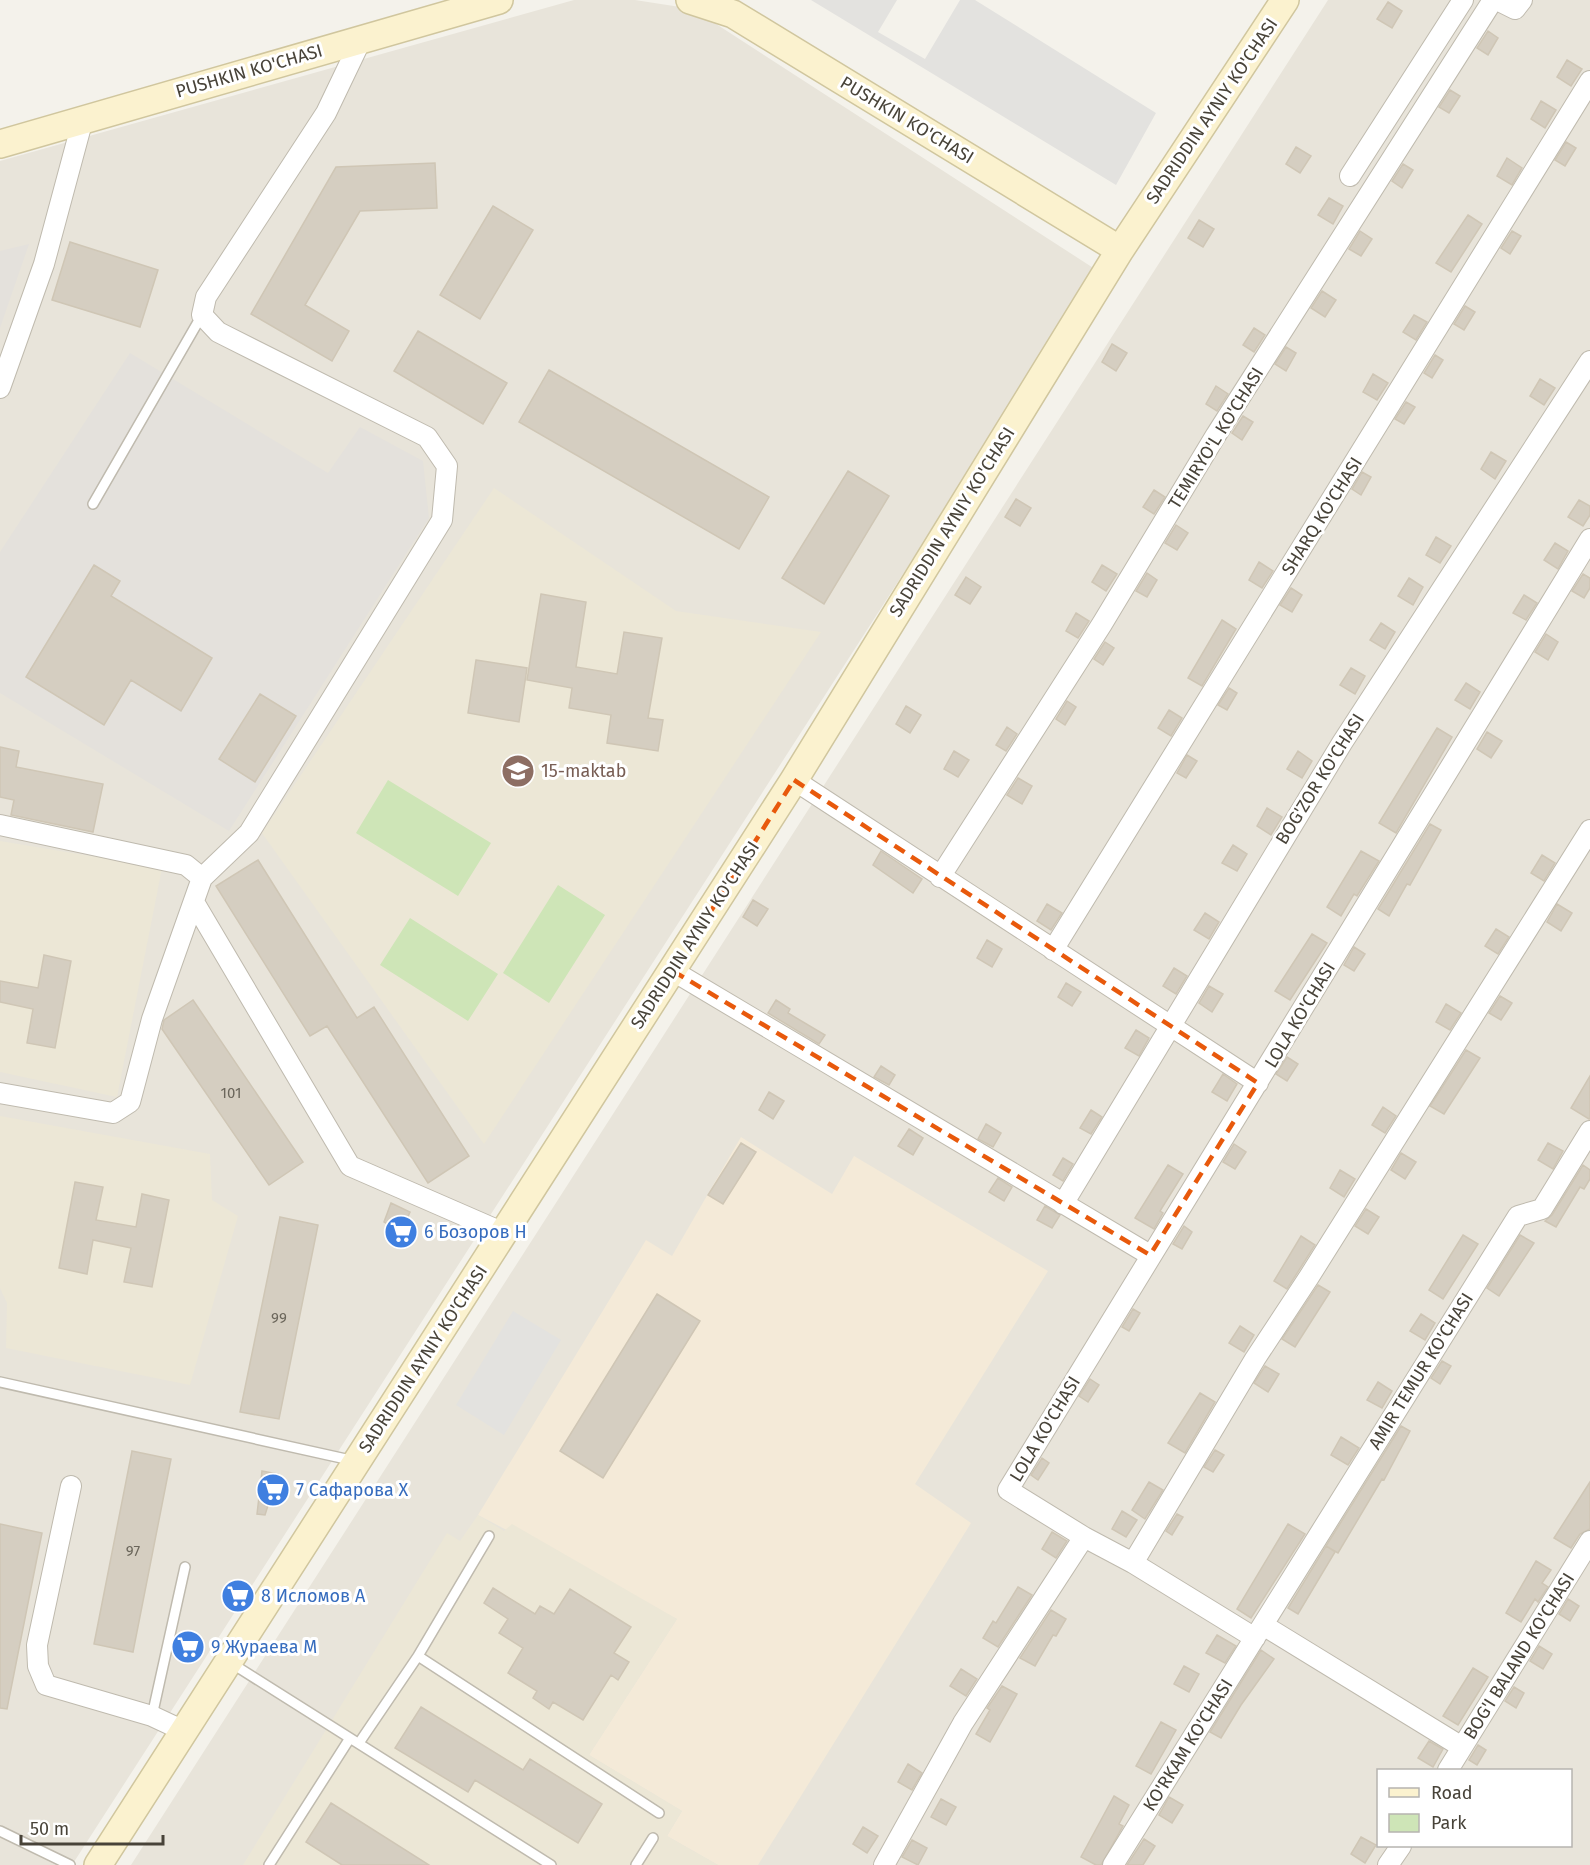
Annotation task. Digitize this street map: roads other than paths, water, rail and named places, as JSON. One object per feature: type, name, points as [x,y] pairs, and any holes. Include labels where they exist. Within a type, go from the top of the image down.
[{"type":"street","name":"PUSHKIN KO'CHASI","points":[[0,144],[499,0]]},
{"type":"street","name":"PUSHKIN KO'CHASI","points":[[690,0],[733,14],[1120,250]]},
{"type":"street","name":"SADRIDDIN AYNIY KO'CHASI","points":[[98,1865],[794,780],[1120,250],[1286,0]]},
{"type":"street","points":[[1350,176],[1462,0]]},
{"type":"street","name":"TEMIRYO'L KO'CHASI","points":[[940,877],[1102,624],[1216,435],[1495,0],[1515,9],[1522,0]]},
{"type":"street","points":[[0,1093],[112,1113],[130,1102],[152,1019],[202,878],[249,833],[442,520],[447,465],[427,437],[218,332],[202,315],[206,297],[326,113],[361,40]]},
{"type":"street","name":"SHARQ KO'CHASI","points":[[1053,950],[1590,81]]},
{"type":"street","points":[[0,388],[44,264],[83,119]]},
{"type":"street","name":"BOG'ZOR KO'CHASI","points":[[1063,1204],[1342,743],[1590,361]]},
{"type":"street","name":"LOLA KO'CHASI","points":[[1084,1537],[1008,1490],[1590,539]]},
{"type":"street","points":[[794,780],[1258,1083]]},
{"type":"street","points":[[0,825],[186,865],[202,878]]},
{"type":"street","points":[[1133,1563],[1255,1359],[1590,830]]},
{"type":"street","points":[[194,902],[350,1166],[504,1233]]},
{"type":"street","points":[[673,971],[1150,1255]]},
{"type":"street","name":"AMIR TEMUR KO'CHASI","points":[[1259,1631],[1518,1216],[1542,1209],[1590,1131]]},
{"type":"street","points":[[71,1486],[38,1645],[38,1666],[46,1685],[152,1716],[184,1731]]},
{"type":"street","points":[[884,1865],[963,1723],[1084,1537],[1259,1631],[1462,1747]]},
{"type":"street","name":"BOG'I BALAND KO'CHASI","points":[[1449,1769],[1590,1541]]},
{"type":"street","name":"KO'RKAM KO'CHASI","points":[[1113,1865],[1259,1631]]},
{"type":"street","points":[[1388,1865],[1400,1847]]},
{"type":"lane","points":[[93,504],[202,315]]},
{"type":"lane","points":[[0,1382],[357,1462]]},
{"type":"lane","points":[[359,1743],[418,1656],[489,1536]]},
{"type":"lane","points":[[152,1716],[185,1567]]},
{"type":"lane","points":[[418,1656],[659,1813]]},
{"type":"lane","points":[[229,1661],[551,1865]]},
{"type":"lane","points":[[269,1865],[350,1738]]},
{"type":"lane","points":[[0,1831],[70,1865]]},
{"type":"lane","points":[[636,1865],[653,1838]]},
{"type":"place","name":"15-maktab","points":[[518,771]]},
{"type":"place","name":"6 Бозоров Н","points":[[401,1232]]},
{"type":"place","name":"7 Сафарова Х","points":[[273,1490]]},
{"type":"place","name":"8 Исломов А","points":[[238,1596]]},
{"type":"place","name":"9 Жураева М","points":[[188,1647]]}]
